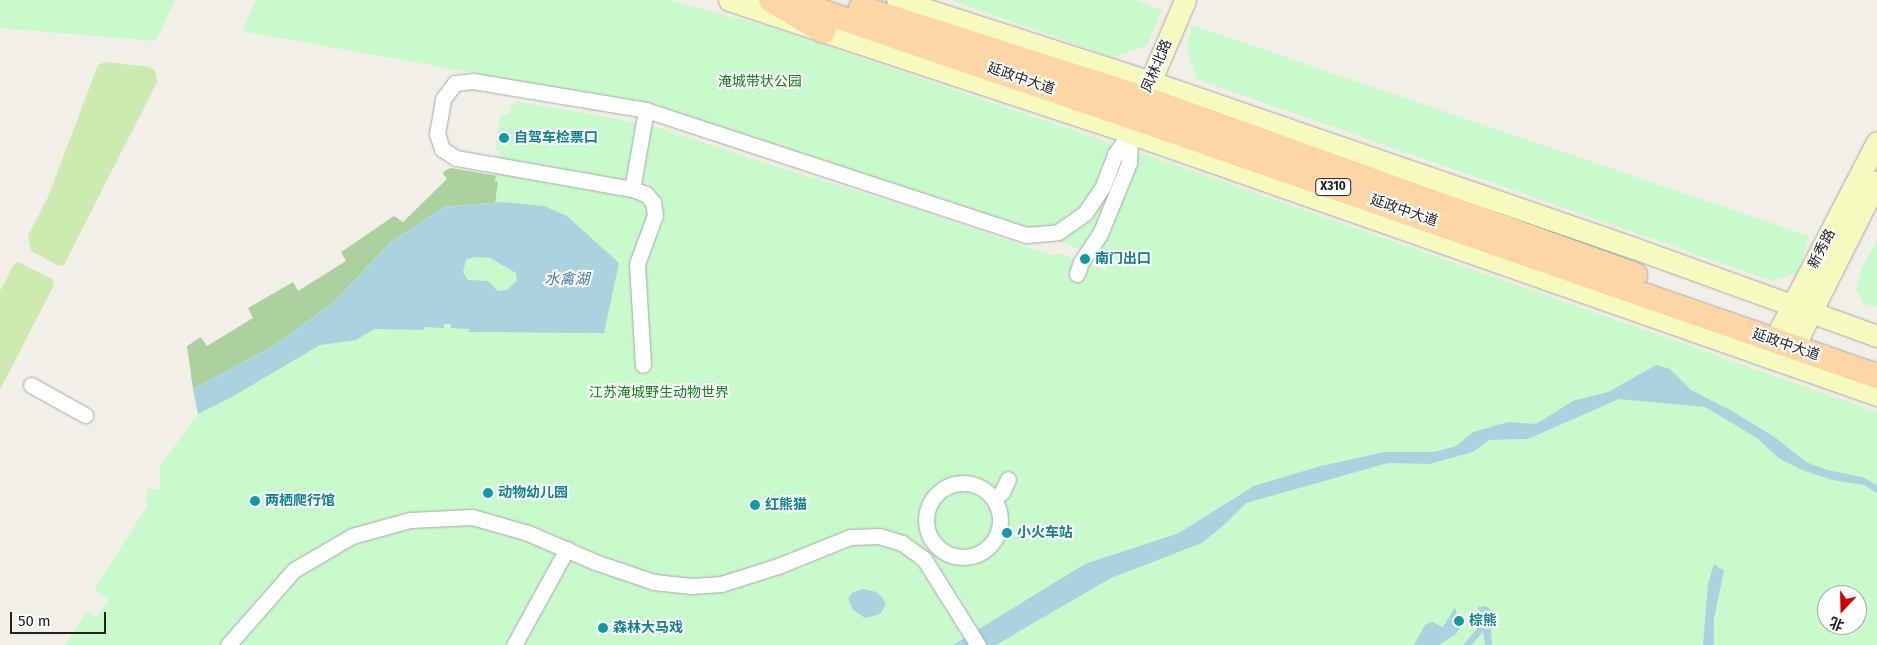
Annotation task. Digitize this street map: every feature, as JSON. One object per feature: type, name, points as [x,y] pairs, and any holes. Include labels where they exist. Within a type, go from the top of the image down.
[{"type":"main road","points":[[771,0],[823,31]]},
{"type":"main road","name":"延政中大道","points":[[788,0],[1141,108]]},
{"type":"main road","name":"延政中大道","points":[[836,0],[1141,108],[1784,345],[1877,376]]},
{"type":"main road","name":"延政中大道","points":[[1784,345],[1877,360]]},
{"type":"street","points":[[729,0],[823,31],[1141,108],[1625,245],[1877,336]]},
{"type":"street","points":[[896,0],[1141,108]]},
{"type":"street","name":"凤林北路","points":[[1141,108],[1186,0]]},
{"type":"street","points":[[643,365],[637,264],[655,215],[653,202],[646,194],[632,189],[456,158],[442,148],[438,134],[443,99],[455,83],[472,81],[646,110],[1026,235],[1058,232],[1085,213],[1103,186],[1115,154],[1141,108]]},
{"type":"street","points":[[1077,274],[1081,262],[1100,234],[1129,163],[1141,108]]},
{"type":"street","points":[[632,189],[646,110]]},
{"type":"street","name":"新秀路","points":[[1784,345],[1877,142]]},
{"type":"street","name":"新秀路","points":[[1802,309],[1877,181]]},
{"type":"street","points":[[1784,345],[1877,396]]},
{"type":"street","points":[[31,385],[85,415]]},
{"type":"street","points":[[994,499],[1002,492],[1008,479]]},
{"type":"street","points":[[967,483],[978,486],[994,499],[1000,513],[1000,525],[996,537],[988,547],[978,554],[966,557],[954,555],[938,546],[928,531],[926,518],[935,496],[944,488],[955,484],[967,483]]},
{"type":"street","points":[[228,645],[294,570],[352,536],[410,520],[472,517],[528,533],[595,562],[654,582],[692,586],[730,581],[778,566],[850,538],[879,536],[902,543],[924,559],[978,645]]},
{"type":"street","points":[[924,559],[938,546]]},
{"type":"street","points":[[514,645],[566,549]]},
{"type":"green space","points":[[0,0],[175,0],[156,41],[0,28]]},
{"type":"green space","name":"江苏淹城野生动物世界","points":[[256,0],[668,0],[767,26],[1202,174],[1877,412],[1877,645],[65,645],[87,611],[97,617],[109,600],[94,590],[147,506],[147,489],[160,489],[160,466],[198,414],[193,389],[272,347],[333,303],[391,242],[444,207],[495,203],[498,182],[495,181],[500,151],[495,150],[501,114],[509,115],[511,105],[515,106],[516,101],[651,125],[768,164],[913,208],[1052,255],[1062,254],[1105,270],[1110,259],[657,106],[242,31]]},
{"type":"green space","points":[[950,0],[1135,0],[1162,10],[1147,46],[1113,57]]},
{"type":"green space","points":[[1192,25],[1809,236],[1798,273],[1772,281],[1196,79],[1187,48]]},
{"type":"green space","points":[[105,62],[150,67],[155,71],[157,82],[64,265],[59,266],[31,251],[28,236],[48,197],[98,65]]},
{"type":"green space","points":[[451,168],[639,200],[503,202],[444,207],[391,242],[333,303],[272,347],[193,389],[187,346],[201,337],[207,346],[253,318],[248,308],[293,282],[298,291],[346,261],[341,252],[394,216],[403,222],[447,179],[443,174],[444,171]]},
{"type":"green space","points":[[1877,240],[1877,308],[1863,303],[1856,289],[1862,268]]},
{"type":"green space","points":[[18,262],[52,279],[54,285],[0,390],[0,291],[13,266]]},
{"type":"water","name":"水禽湖","points":[[503,202],[544,206],[567,216],[619,263],[604,333],[469,332],[469,329],[451,328],[451,324],[444,324],[444,328],[424,327],[424,330],[374,329],[356,340],[320,345],[230,398],[198,414],[193,389],[272,347],[333,303],[391,242],[444,207]],"holes":[[[475,257],[490,258],[516,273],[517,280],[507,290],[498,291],[488,281],[468,280],[463,272],[466,260]]]},
{"type":"water","points":[[1656,365],[1670,369],[1691,390],[1732,411],[1776,438],[1806,462],[1827,470],[1862,477],[1877,485],[1877,493],[1864,485],[1833,480],[1802,470],[1780,459],[1757,438],[1705,407],[1619,399],[1528,439],[1489,440],[1473,452],[1429,464],[1388,463],[1246,503],[1202,543],[1111,578],[996,645],[953,645],[1085,564],[1179,533],[1254,486],[1317,467],[1384,452],[1434,452],[1456,446],[1473,432],[1508,422],[1536,424],[1573,401],[1608,392]]},
{"type":"water","points":[[1714,564],[1724,571],[1714,618],[1714,645],[1703,645],[1708,584]]},
{"type":"water","points":[[864,589],[876,592],[883,598],[886,605],[880,614],[865,618],[853,610],[848,598],[853,592]]},
{"type":"water","points":[[1485,606],[1490,609],[1492,645],[1485,645],[1483,631],[1472,645],[1463,645],[1477,629],[1480,620],[1478,607]]},
{"type":"water","points":[[1455,607],[1460,628],[1456,634],[1439,645],[1414,645],[1425,625],[1432,622],[1443,627]]},
{"type":"place","name":"自驾车检票口","points":[[504,138]]},
{"type":"place","name":"南门出口","points":[[1085,259]]},
{"type":"place","name":"动物幼儿园","points":[[488,493]]},
{"type":"place","name":"两栖爬行馆","points":[[255,501]]},
{"type":"place","name":"红熊猫","points":[[755,505]]},
{"type":"place","name":"小火车站","points":[[1007,533]]},
{"type":"place","name":"棕熊","points":[[1459,621]]},
{"type":"place","name":"森林大马戏","points":[[603,628]]},
{"type":"park label","name":"淹城带状公园","points":[[760,82]]}]
